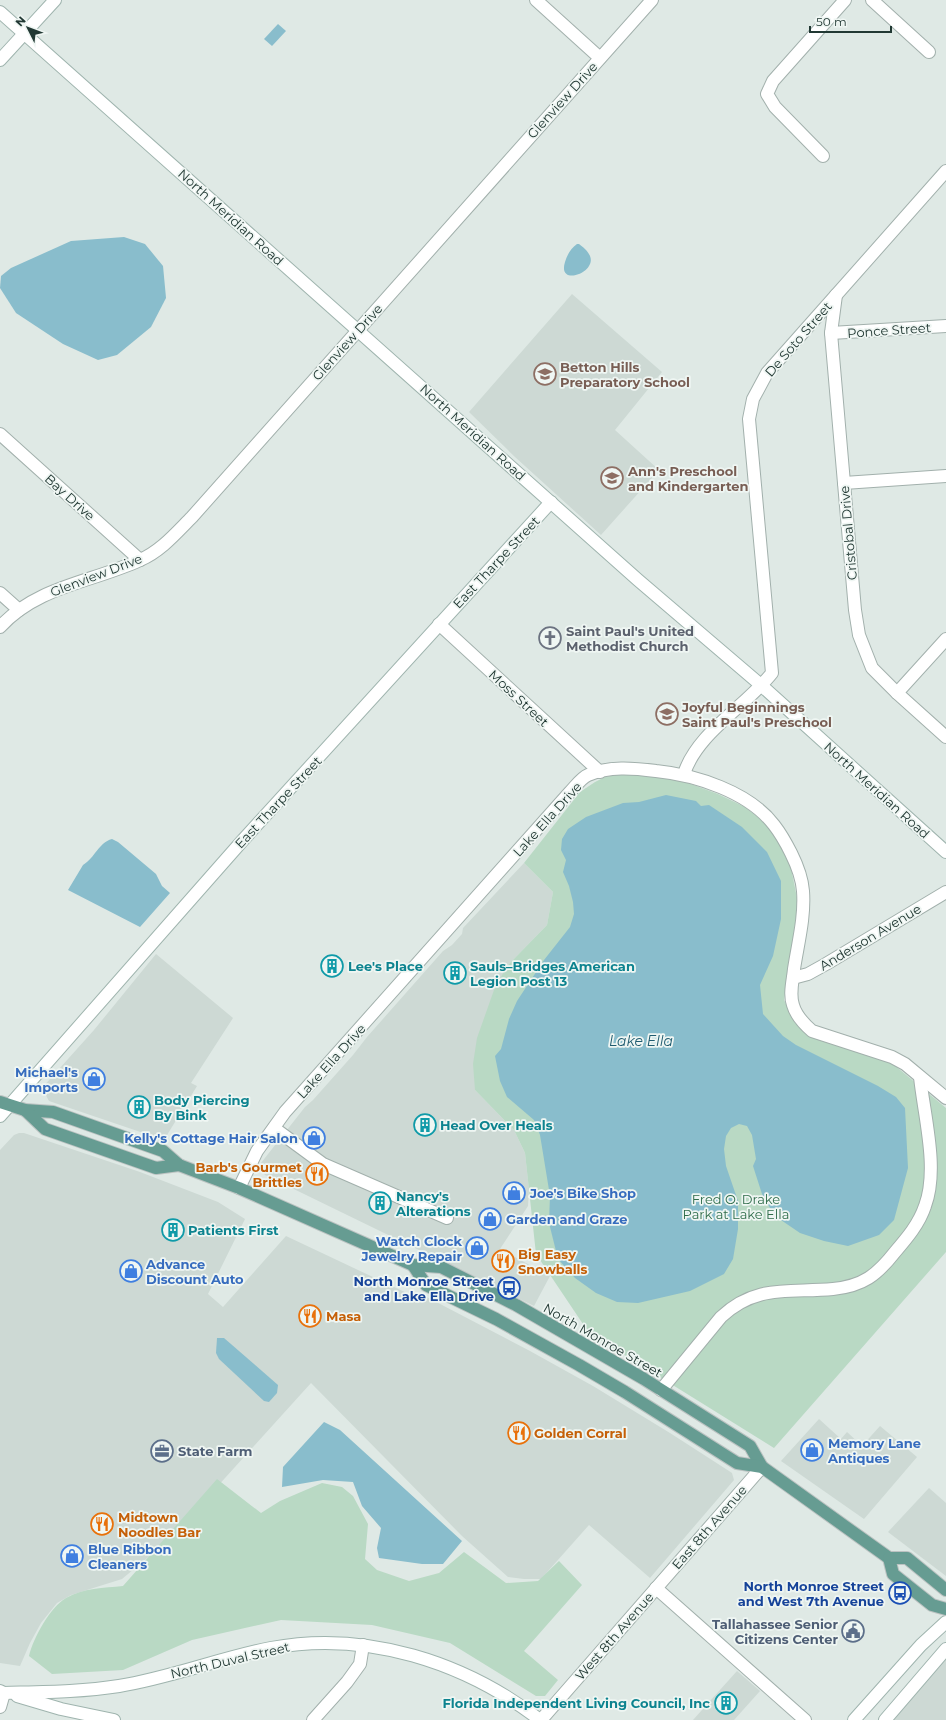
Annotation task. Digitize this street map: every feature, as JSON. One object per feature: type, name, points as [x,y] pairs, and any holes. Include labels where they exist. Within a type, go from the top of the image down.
[{"type":"main road","name":"North Monroe Street","points":[[5,1103],[25,1110],[53,1112],[163,1151],[179,1165],[239,1188],[413,1265],[440,1267],[516,1305],[661,1390],[750,1446],[762,1467],[890,1558],[907,1558],[946,1590]]},
{"type":"main road","name":"North Monroe Street","points":[[25,1110],[45,1129],[156,1168],[179,1165]]},
{"type":"main road","name":"North Monroe Street","points":[[413,1265],[426,1285],[496,1319],[579,1365],[647,1405],[737,1463],[762,1467]]},
{"type":"main road","points":[[647,1405],[661,1390]]},
{"type":"main road","points":[[890,1558],[893,1574],[932,1605],[946,1609]]},
{"type":"street","points":[[0,60],[55,0]]},
{"type":"street","points":[[536,0],[600,58]]},
{"type":"street","name":"Glenview Drive","points":[[0,626],[19,610],[37,598],[64,586],[140,560],[165,544],[192,517],[652,0]]},
{"type":"street","points":[[823,156],[801,135],[775,106],[767,94],[773,81],[845,0]]},
{"type":"street","points":[[872,0],[930,52]]},
{"type":"street","name":"North Meridian Road","points":[[0,12],[23,34],[358,329],[638,580],[762,686],[946,852]]},
{"type":"street","name":"De Soto Street","points":[[684,774],[688,762],[695,751],[762,686],[772,673],[749,419],[751,404],[767,373],[946,171]]},
{"type":"street","name":"Cristobal Drive","points":[[836,295],[831,333],[855,610],[859,635],[872,668],[897,693],[946,737]]},
{"type":"street","name":"Ponce Street","points":[[831,333],[946,326]]},
{"type":"street","name":"Bay Drive","points":[[0,434],[140,560]]},
{"type":"street","points":[[844,483],[946,476]]},
{"type":"street","name":"East Tharpe Street","points":[[0,1116],[5,1103],[551,502]]},
{"type":"street","points":[[0,593],[19,610]]},
{"type":"street","name":"Moss Street","points":[[439,624],[600,772]]},
{"type":"street","points":[[897,693],[946,639]]},
{"type":"street","name":"Lake Ella Drive","points":[[239,1188],[254,1156],[284,1112],[570,792],[586,776],[613,769],[631,768],[684,774],[708,782],[752,804],[766,816],[784,838],[796,863],[801,878],[803,891],[802,914],[791,997],[793,1005],[803,1024],[812,1031],[892,1057],[905,1064],[946,1098]]},
{"type":"street","name":"Anderson Avenue","points":[[793,978],[808,974],[826,964],[946,892]]},
{"type":"street","points":[[661,1390],[721,1317],[730,1308],[744,1299],[771,1292],[834,1289],[856,1284],[876,1274],[884,1266],[909,1235],[920,1218],[930,1191],[930,1154],[920,1077]]},
{"type":"street","points":[[274,1128],[323,1164],[447,1218]]},
{"type":"street","name":"East 8th Avenue","points":[[656,1588],[762,1467]]},
{"type":"street","points":[[656,1588],[805,1720]]},
{"type":"street","name":"West 8th Avenue","points":[[540,1720],[656,1588]]},
{"type":"street","points":[[854,1720],[922,1645],[946,1622]]},
{"type":"street","name":"North Duval Street","points":[[2,1692],[44,1692],[119,1686],[272,1648],[329,1642],[363,1645],[392,1650],[444,1665],[488,1686],[529,1711],[540,1720]]},
{"type":"street","points":[[313,1720],[347,1682],[360,1664],[363,1645]]},
{"type":"street","points":[[885,1720],[946,1650]]},
{"type":"street","points":[[901,1668],[917,1682]]},
{"type":"street","points":[[0,1707],[2,1692],[60,1709],[114,1720]]},
{"type":"shaded area","points":[[572,294],[662,372],[615,430],[659,470],[601,535],[515,457],[469,412]]},
{"type":"shaded area","points":[[524,863],[553,892],[547,925],[507,966],[475,1090],[514,1130],[525,1153],[529,1189],[528,1206],[500,1249],[550,1276],[534,1306],[265,1175],[261,1169],[261,1163],[305,1107],[353,1055],[443,951],[452,945],[462,934],[463,928]]},
{"type":"shaded area","points":[[156,954],[233,1018],[191,1083],[197,1086],[164,1140],[49,1101],[42,1088],[94,1030]]},
{"type":"shaded area","points":[[24,1133],[140,1172],[218,1202],[245,1219],[208,1294],[223,1307],[286,1236],[411,1295],[421,1294],[530,1351],[593,1386],[670,1433],[732,1473],[734,1480],[650,1578],[589,1525],[541,1579],[508,1577],[462,1536],[311,1383],[178,1530],[158,1549],[122,1579],[71,1595],[57,1603],[41,1623],[20,1666],[0,1663],[0,1150],[14,1135]]},
{"type":"shaded area","points":[[819,1419],[841,1439],[847,1432],[862,1446],[880,1426],[917,1457],[864,1519],[781,1461]]},
{"type":"shaded area","points":[[929,1488],[946,1503],[946,1576],[888,1532]]},
{"type":"shaded area","points":[[946,1658],[946,1720],[892,1720]]},
{"type":"shaded area","points":[[737,1671],[760,1691],[734,1720],[693,1720]]},
{"type":"green space","name":"Lake Ella","points":[[621,774],[654,776],[680,780],[718,794],[745,807],[764,822],[782,844],[791,868],[798,903],[784,1000],[795,1023],[813,1038],[893,1064],[946,1108],[946,1252],[774,1448],[589,1333],[536,1254],[525,1153],[514,1130],[475,1090],[473,1064],[477,1038],[494,990],[507,966],[547,925],[553,892],[524,863],[580,792],[605,777]]},
{"type":"green space","points":[[217,1479],[261,1513],[280,1501],[322,1483],[342,1487],[353,1496],[368,1524],[365,1559],[377,1570],[409,1581],[439,1573],[464,1552],[506,1583],[538,1581],[559,1561],[582,1585],[524,1651],[558,1680],[545,1696],[536,1696],[450,1643],[372,1625],[281,1620],[192,1640],[123,1670],[52,1674],[29,1656],[34,1641],[43,1624],[60,1602],[86,1590],[123,1586]]},
{"type":"water","points":[[278,24],[286,31],[272,46],[264,39]]},
{"type":"water","points":[[124,237],[145,244],[163,266],[166,298],[151,327],[117,355],[98,360],[63,344],[16,313],[0,288],[1,276],[11,268],[71,241]]},
{"type":"water","points":[[577,244],[581,245],[588,252],[591,262],[588,268],[583,272],[571,276],[564,270],[565,262],[570,252]]},
{"type":"water","name":"Lake Ella","points":[[666,795],[696,801],[701,806],[709,805],[742,827],[767,852],[781,881],[781,919],[773,956],[760,985],[763,1014],[783,1036],[796,1045],[878,1086],[896,1097],[905,1108],[908,1168],[894,1220],[879,1235],[848,1246],[824,1241],[800,1233],[778,1218],[770,1208],[762,1194],[753,1166],[756,1159],[752,1135],[747,1126],[739,1124],[731,1128],[726,1136],[724,1149],[726,1166],[738,1201],[738,1229],[733,1259],[724,1274],[690,1291],[638,1303],[617,1302],[596,1293],[575,1278],[558,1259],[549,1223],[550,1196],[540,1135],[534,1120],[507,1097],[500,1081],[495,1056],[501,1049],[509,1019],[517,1001],[544,960],[570,927],[574,914],[573,902],[569,886],[563,872],[566,860],[561,850],[562,839],[568,829],[586,817],[623,803],[639,802]]},
{"type":"water","points":[[112,839],[118,842],[156,874],[162,886],[170,893],[140,927],[68,890],[83,865],[91,859],[103,844]]},
{"type":"water","points":[[217,1338],[224,1338],[278,1385],[277,1393],[269,1402],[264,1401],[219,1359],[216,1353]]},
{"type":"water","points":[[324,1422],[340,1430],[462,1541],[443,1564],[422,1564],[379,1558],[377,1548],[381,1528],[362,1506],[353,1482],[323,1480],[282,1487],[283,1467]]},
{"type":"place","name":"Betton Hills Preparatory School","points":[[545,374]]},
{"type":"place","name":"Ann's Preschool and Kindergarten","points":[[612,478]]},
{"type":"place","name":"Saint Paul's United Methodist Church","points":[[550,638]]},
{"type":"place","name":"Joyful Beginnings Saint Paul's Preschool","points":[[667,714]]},
{"type":"place","name":"Lee's Place","points":[[332,966]]},
{"type":"place","name":"Sauls–Bridges American Legion Post 13","points":[[455,973]]},
{"type":"place","name":"Michael's Imports","points":[[94,1079]]},
{"type":"place","name":"Body Piercing By Bink","points":[[139,1107]]},
{"type":"place","name":"Head Over Heals","points":[[425,1125]]},
{"type":"place","name":"Kelly's Cottage Hair Salon","points":[[314,1138]]},
{"type":"place","name":"Barb's Gourmet Brittles","points":[[317,1174]]},
{"type":"place","name":"Joe's Bike Shop","points":[[514,1193]]},
{"type":"place","name":"Nancy's Alterations","points":[[380,1203]]},
{"type":"place","name":"Garden and Graze","points":[[490,1219]]},
{"type":"place","name":"Patients First","points":[[173,1230]]},
{"type":"place","name":"Watch Clock Jewelry Repair","points":[[477,1248]]},
{"type":"place","name":"Big Easy Snowballs","points":[[503,1261]]},
{"type":"place","name":"Advance Discount Auto","points":[[131,1271]]},
{"type":"place","name":"North Monroe Street and Lake Ella Drive","points":[[509,1288]]},
{"type":"place","name":"Masa","points":[[310,1316]]},
{"type":"place","name":"Golden Corral","points":[[519,1433]]},
{"type":"place","name":"Memory Lane Antiques","points":[[812,1450]]},
{"type":"place","name":"State Farm","points":[[162,1451]]},
{"type":"place","name":"Midtown Noodles Bar","points":[[102,1524]]},
{"type":"place","name":"Blue Ribbon Cleaners","points":[[72,1556]]},
{"type":"place","name":"North Monroe Street and West 7th Avenue","points":[[900,1593]]},
{"type":"place","name":"Tallahassee Senior Citizens Center","points":[[853,1631]]},
{"type":"place","name":"Florida Independent Living Council, Inc","points":[[726,1703]]},
{"type":"park label","name":"Fred O. Drake Park at Lake Ella","points":[[736,1206]]}]
